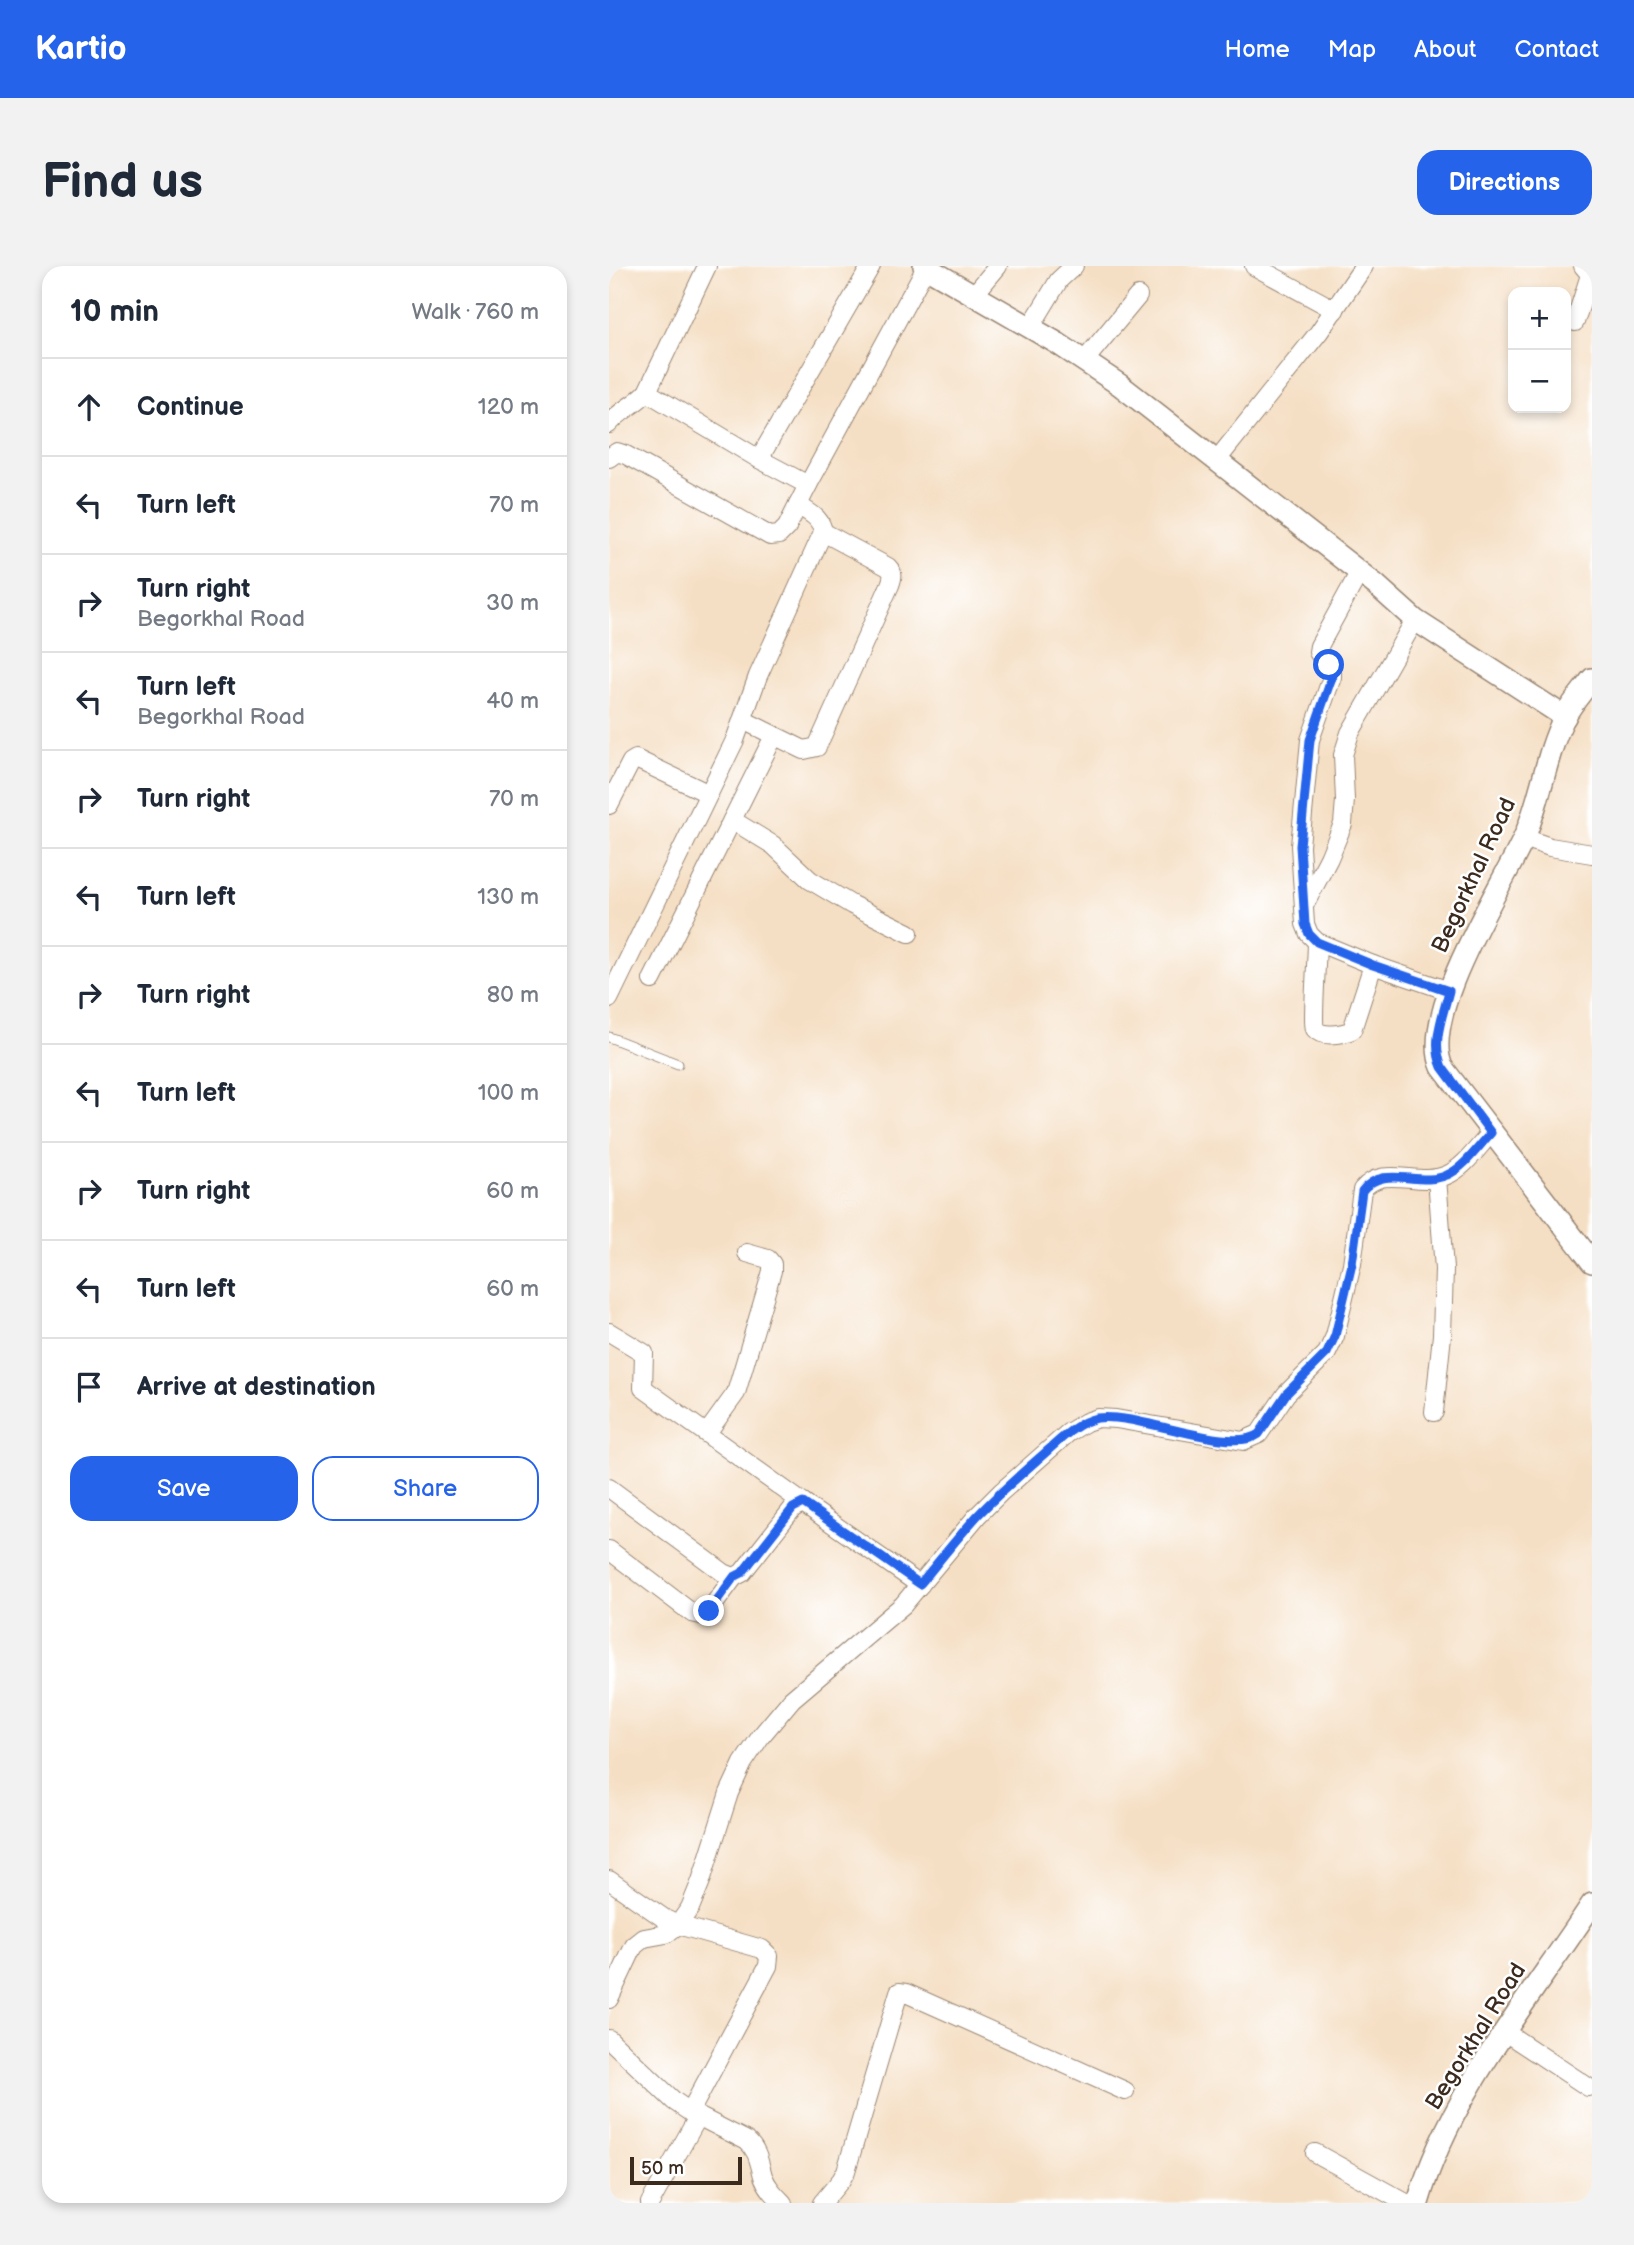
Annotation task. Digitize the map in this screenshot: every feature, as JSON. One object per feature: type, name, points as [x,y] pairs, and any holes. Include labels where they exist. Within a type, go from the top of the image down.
[{"type":"street","points":[[609,424],[615,416],[635,405],[647,393],[707,266]]},
{"type":"street","points":[[759,459],[871,266]]},
{"type":"street","points":[[973,296],[998,266]]},
{"type":"street","points":[[1030,328],[1059,280],[1074,266]]},
{"type":"street","points":[[1254,266],[1335,310]]},
{"type":"street","points":[[1217,460],[1335,310],[1364,266]]},
{"type":"street","points":[[1575,321],[1589,278],[1589,273],[1583,266]]},
{"type":"street","points":[[612,449],[770,536],[779,536],[787,527],[925,267],[1085,360],[1157,412],[1415,620],[1565,717]]},
{"type":"street","points":[[1085,360],[1137,296]]},
{"type":"street","points":[[647,393],[808,485]]},
{"type":"street","points":[[743,720],[804,750],[817,747],[893,576],[887,567],[823,532],[818,519],[798,505]]},
{"type":"street","points":[[609,999],[743,720],[758,676],[823,532]]},
{"type":"street","points":[[1359,573],[1318,652],[1332,670],[1332,677],[1310,740],[1300,846],[1305,924],[1309,934],[1317,942],[1449,991]]},
{"type":"street","points":[[1304,906],[1343,824],[1343,755],[1350,733],[1415,620]]},
{"type":"street","name":"Begorkhal Road","points":[[1592,679],[1565,717],[1524,838],[1479,922],[1449,991],[1437,1041],[1437,1055],[1442,1067],[1592,1262]]},
{"type":"street","points":[[652,980],[774,736]]},
{"type":"street","points":[[609,805],[631,762],[636,759],[708,793]]},
{"type":"street","points":[[732,820],[773,845],[810,880],[852,905],[909,933]]},
{"type":"street","points":[[1524,838],[1550,847],[1592,854]]},
{"type":"street","points":[[1317,942],[1316,997],[1312,1022],[1314,1029],[1320,1033],[1344,1034],[1352,1030],[1373,965]]},
{"type":"street","points":[[609,1999],[617,1963],[644,1938],[666,1934],[678,1925],[690,1908],[729,1793],[743,1763],[761,1736],[792,1699],[903,1605],[977,1516],[1001,1492],[1068,1433],[1098,1418],[1243,1441],[1259,1434],[1286,1394],[1327,1353],[1335,1336],[1352,1264],[1362,1191],[1368,1183],[1383,1177],[1437,1178],[1456,1170],[1491,1133]]},
{"type":"street","points":[[1434,1412],[1441,1346],[1444,1269],[1437,1178]]},
{"type":"street","points":[[707,1433],[736,1393],[772,1271],[772,1264],[768,1259],[747,1253]]},
{"type":"street","points":[[609,1332],[643,1353],[643,1388],[653,1398],[707,1433],[920,1584]]},
{"type":"street","points":[[609,1488],[724,1573],[734,1577]]},
{"type":"street","points":[[609,1550],[692,1613],[701,1615],[709,1611],[734,1577],[742,1573],[793,1508],[803,1503]]},
{"type":"street","points":[[609,1880],[665,1919],[762,1949],[769,1956],[768,1966],[650,2203]]},
{"type":"street","name":"Begorkhal Road","points":[[1418,2203],[1430,2163],[1441,2141],[1505,2032],[1592,1905]]},
{"type":"street","points":[[822,2203],[846,2171],[897,1996],[901,1992],[1125,2091]]},
{"type":"street","points":[[1505,2032],[1588,2087]]},
{"type":"street","points":[[609,2039],[674,2101],[754,2147],[764,2179],[783,2203]]},
{"type":"street","points":[[1315,2153],[1406,2203]]},
{"type":"lane","points":[[609,1037],[678,1064]]},
{"type":"route","points":[[709,1611],[734,1577],[742,1573],[793,1508],[803,1503],[920,1584],[977,1516],[1001,1492],[1068,1433],[1086,1422],[1098,1418],[1116,1419],[1220,1438],[1243,1441],[1252,1439],[1259,1434],[1292,1387],[1327,1353],[1335,1336],[1352,1264],[1359,1201],[1368,1183],[1383,1177],[1437,1178],[1447,1175],[1464,1163],[1491,1133],[1442,1067],[1437,1055],[1437,1041],[1449,991],[1317,942],[1309,934],[1305,924],[1300,846],[1310,740],[1332,677],[1329,665]]}]
